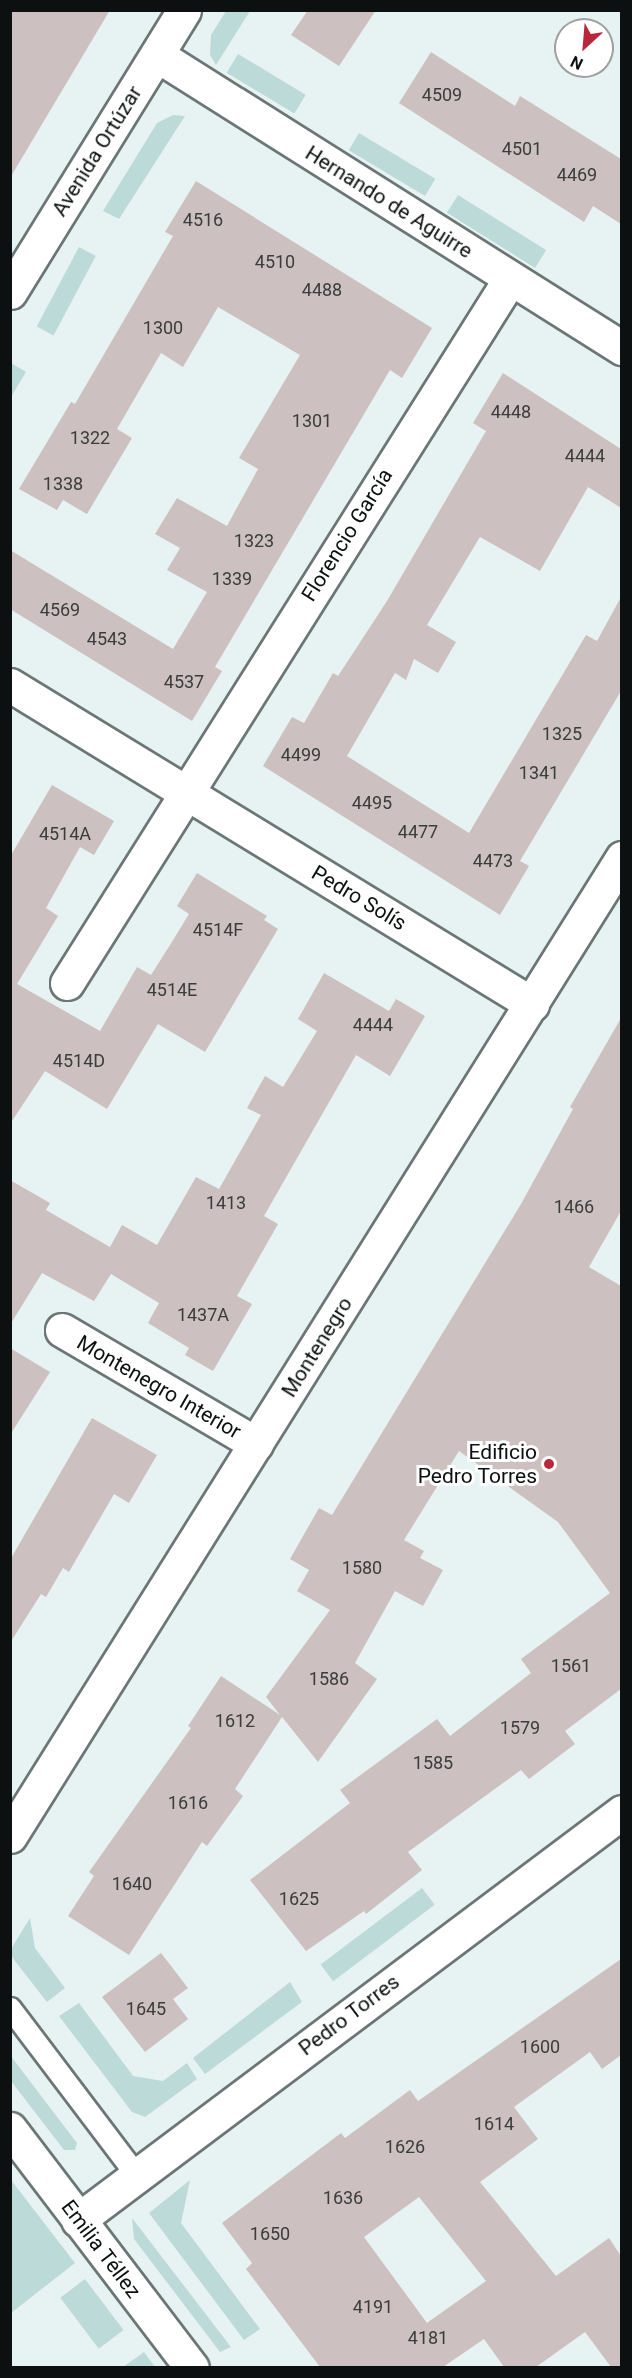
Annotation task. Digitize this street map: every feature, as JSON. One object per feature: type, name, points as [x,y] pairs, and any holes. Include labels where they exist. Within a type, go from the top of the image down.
[{"type":"street","name":"Avenida Ortúzar","points":[[10,292],[184,10]]},
{"type":"street","name":"Hernando de Aguirre","points":[[157,55],[621,348]]},
{"type":"street","name":"Florencio García","points":[[184,792],[510,279]]},
{"type":"street","name":"Pedro Solís","points":[[10,685],[532,1004]]},
{"type":"street","points":[[67,983],[184,792]]},
{"type":"street","name":"Montenegro","points":[[10,1836],[532,1004],[621,858]]},
{"type":"street","name":"Montenegro Interior","points":[[62,1330],[256,1444]]},
{"type":"street","name":"Pedro Torres","points":[[78,2220],[621,1812]]},
{"type":"street","name":"Emilia Téllez","points":[[10,2129],[192,2367]]},
{"type":"lane","points":[[10,2008],[137,2176]]},
{"type":"shaded area","points":[[226,11],[250,11],[216,65],[210,55],[211,35]]},
{"type":"shaded area","points":[[238,54],[306,95],[294,114],[227,73]]},
{"type":"shaded area","points":[[173,115],[185,116],[119,219],[103,211],[157,123]]},
{"type":"shaded area","points":[[359,133],[435,179],[425,196],[349,150]]},
{"type":"shaded area","points":[[458,195],[546,250],[535,268],[447,213]]},
{"type":"shaded area","points":[[79,247],[96,256],[54,335],[37,326]]},
{"type":"shaded area","points":[[11,363],[26,372],[11,397]]},
{"type":"shaded area","points":[[422,1888],[435,1905],[333,1981],[321,1964]]},
{"type":"shaded area","points":[[30,1918],[35,1948],[65,1988],[47,2002],[11,1956],[11,1949]]},
{"type":"shaded area","points":[[290,1982],[302,2002],[205,2074],[193,2058]]},
{"type":"shaded area","points":[[79,2003],[133,2076],[163,2081],[187,2063],[197,2079],[145,2117],[132,2112],[59,2016]]},
{"type":"shaded area","points":[[10,2055],[77,2143],[75,2150],[64,2150],[11,2081]]},
{"type":"shaded area","points":[[11,2180],[75,2263],[11,2313]]},
{"type":"shaded area","points":[[190,2180],[181,2223],[260,2329],[244,2340],[149,2213]]},
{"type":"shaded area","points":[[132,2218],[231,2347],[220,2352],[134,2239]]},
{"type":"shaded area","points":[[85,2279],[124,2330],[99,2349],[60,2298]]},
{"type":"shaded area","points":[[144,2352],[155,2367],[123,2367]]},
{"type":"building","points":[[10,10],[110,10],[10,178]]},
{"type":"building","points":[[308,10],[376,10],[339,66],[291,35]]},
{"type":"building","points":[[431,52],[515,106],[520,96],[621,159],[621,224],[593,206],[584,222],[399,103]]},
{"type":"building","points":[[196,181],[432,328],[402,378],[390,370],[215,667],[222,671],[192,721],[10,609],[10,550],[173,649],[207,592],[167,570],[180,548],[155,534],[177,498],[227,526],[258,469],[239,458],[300,355],[218,307],[183,367],[161,353],[117,429],[132,438],[87,514],[63,500],[57,510],[19,489],[71,402],[75,404],[173,236],[165,232]]},
{"type":"building","points":[[503,373],[621,449],[621,508],[588,487],[540,571],[480,537],[427,625],[456,642],[438,673],[414,659],[406,680],[395,673],[347,756],[469,833],[586,635],[597,641],[621,597],[621,691],[520,861],[529,866],[500,915],[263,766],[292,717],[304,723],[333,673],[338,676],[387,601],[486,431],[473,423]]},
{"type":"building","points":[[52,785],[114,821],[94,855],[80,847],[46,908],[58,916],[17,984],[100,1031],[137,967],[151,975],[170,945],[189,914],[177,906],[197,873],[267,916],[264,920],[278,929],[205,1052],[158,1024],[107,1109],[45,1071],[10,1124],[10,857]]},
{"type":"building","points":[[324,973],[389,1011],[396,999],[425,1016],[390,1076],[356,1055],[264,1216],[278,1224],[237,1296],[252,1304],[213,1371],[185,1355],[189,1348],[148,1323],[159,1303],[111,1274],[94,1301],[42,1273],[10,1325],[10,1180],[50,1203],[46,1210],[110,1247],[122,1225],[157,1245],[196,1177],[219,1189],[261,1115],[247,1108],[265,1076],[283,1087],[317,1031],[298,1019]]},
{"type":"building","points":[[621,1018],[621,1211],[589,1267],[621,1286],[621,1689],[565,1731],[575,1744],[529,1779],[521,1770],[408,1852],[422,1870],[366,1914],[364,1911],[306,1951],[250,1880],[350,1803],[340,1790],[437,1719],[450,1736],[531,1673],[521,1659],[610,1593],[558,1522],[459,1451],[404,1540],[424,1551],[420,1558],[443,1570],[423,1606],[395,1591],[355,1663],[377,1679],[318,1762],[282,1717],[235,1789],[243,1796],[207,1846],[202,1842],[129,1955],[68,1916],[94,1876],[89,1872],[191,1728],[188,1726],[221,1676],[280,1715],[266,1697],[330,1610],[297,1591],[309,1570],[290,1559],[319,1508],[332,1515],[521,1204],[573,1109],[570,1107]]},
{"type":"building","points":[[10,1348],[50,1372],[10,1435]]},
{"type":"building","points":[[92,1418],[157,1455],[129,1503],[114,1494],[69,1572],[63,1568],[46,1597],[41,1594],[10,1643],[10,1560]]},
{"type":"building","points":[[161,1953],[188,1988],[173,1999],[188,2019],[145,2052],[102,1997]]},
{"type":"building","points":[[621,1959],[621,2055],[602,2069],[590,2052],[514,2107],[538,2139],[480,2182],[556,2276],[609,2238],[621,2256],[621,2367],[611,2367],[585,2332],[536,2367],[504,2367],[484,2339],[443,2367],[320,2367],[246,2269],[252,2263],[222,2223],[341,2133],[345,2138],[410,2090],[418,2101]],"holes":[[[419,2197],[486,2281],[427,2323],[364,2237]]]},
{"type":"place","name":"Edificio Pedro Torres","points":[[549,1464]]}]
